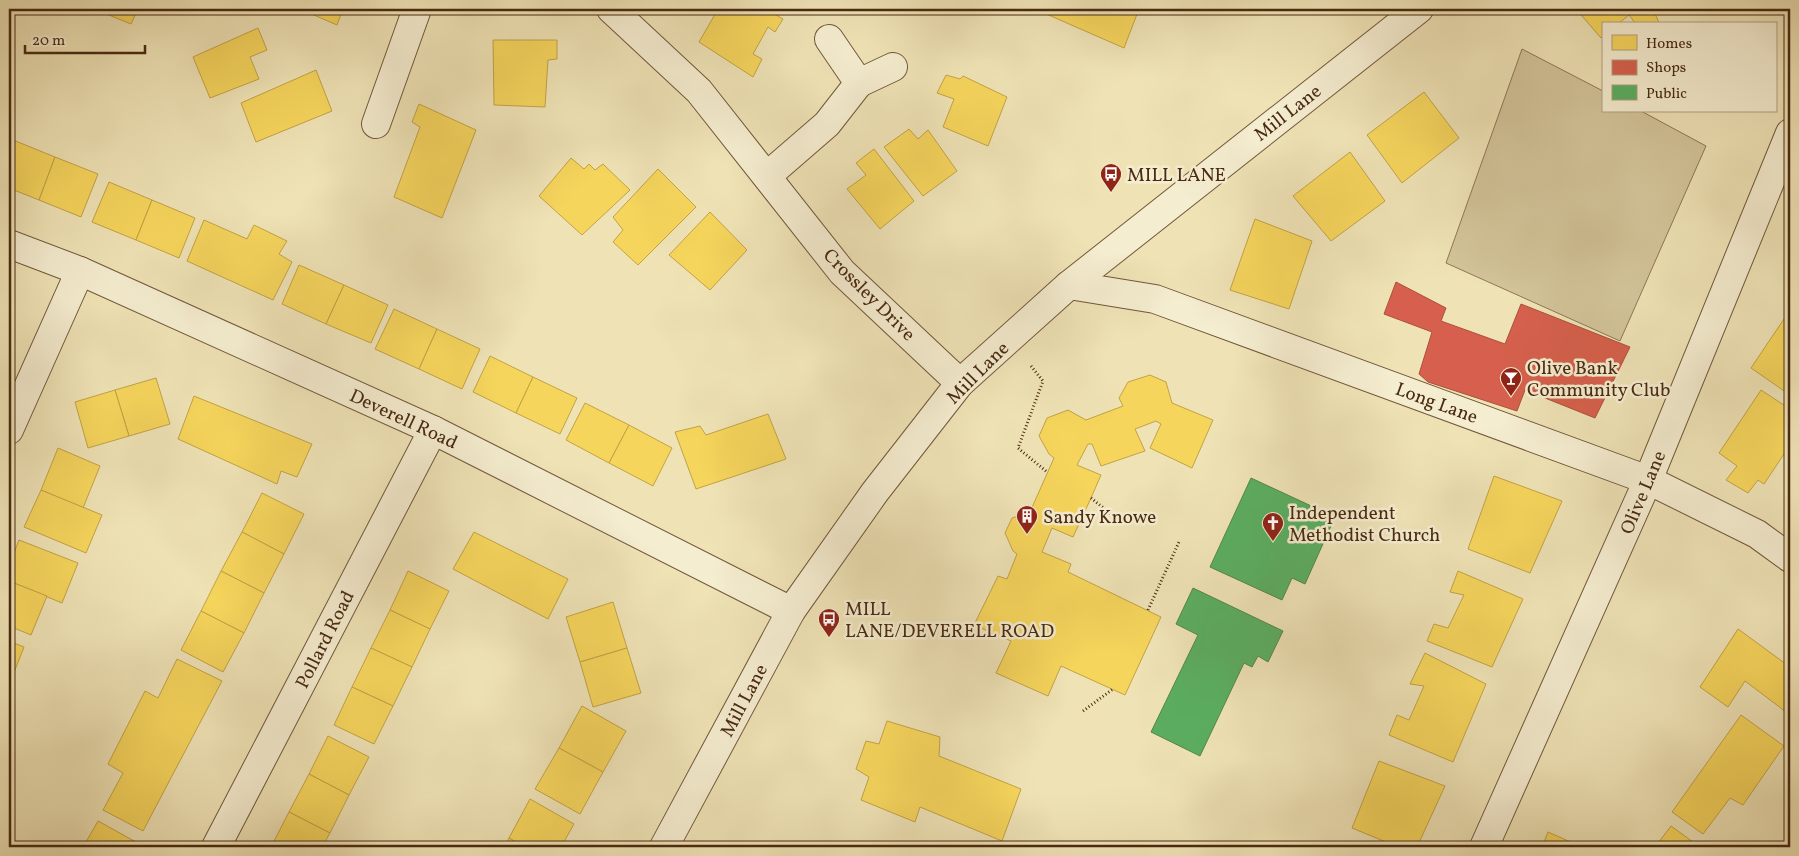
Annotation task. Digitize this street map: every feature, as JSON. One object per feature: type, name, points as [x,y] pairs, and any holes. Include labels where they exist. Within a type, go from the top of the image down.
[{"type":"street","points":[[376,124],[417,9]]},
{"type":"street","name":"Crossley Drive","points":[[612,9],[699,91],[842,272],[960,383]]},
{"type":"street","name":"Mill Lane","points":[[664,847],[791,611],[875,492],[960,383],[1070,285],[1406,13]]},
{"type":"street","points":[[829,39],[859,83]]},
{"type":"street","points":[[767,176],[827,124],[859,83],[893,67]]},
{"type":"street","name":"Olive Lane","points":[[1484,847],[1648,480],[1790,133]]},
{"type":"street","name":"Deverell Road","points":[[9,244],[80,271],[433,430],[791,611]]},
{"type":"street","points":[[9,430],[80,271]]},
{"type":"street","name":"Long Lane","points":[[1070,285],[1155,299],[1648,480],[1757,534],[1790,558]]},
{"type":"street","name":"Pollard Road","points":[[216,847],[433,430]]},
{"type":"path","points":[[1010,338],[1043,381],[1018,448],[1047,472]]},
{"type":"path","points":[[1091,498],[1111,514]]},
{"type":"path","points":[[1148,610],[1179,542]]},
{"type":"path","points":[[1083,711],[1110,694],[1113,690]]},
{"type":"shaded area","points":[[1522,49],[1602,90],[1602,112],[1643,112],[1706,146],[1620,341],[1446,263]]},
{"type":"building: Homes","points":[[94,9],[138,9],[131,24]]},
{"type":"building: Homes","points":[[300,9],[343,9],[337,25]]},
{"type":"building: Homes","points":[[718,9],[766,9],[783,19],[775,32],[768,27],[753,54],[762,59],[753,77],[699,42]]},
{"type":"building: Homes","points":[[1045,9],[1139,9],[1124,48],[1044,13]]},
{"type":"building: Homes","points":[[1576,9],[1658,9],[1654,11],[1659,22],[1634,22],[1629,15],[1620,22],[1602,22],[1601,38]]},
{"type":"building: Homes","points":[[258,28],[267,50],[250,57],[259,79],[210,98],[193,57]]},
{"type":"building: Homes","points":[[493,40],[557,40],[557,59],[548,60],[545,107],[494,105]]},
{"type":"building: Homes","points":[[316,70],[332,111],[256,142],[241,103]]},
{"type":"building: Homes","points":[[946,75],[960,79],[963,76],[1007,97],[988,146],[943,127],[954,99],[937,93]]},
{"type":"building: Homes","points":[[1424,92],[1459,138],[1402,183],[1367,135]]},
{"type":"building: Homes","points":[[419,104],[476,130],[442,218],[394,197],[420,127],[412,122]]},
{"type":"building: Homes","points":[[909,129],[918,139],[928,130],[957,171],[923,196],[884,147]]},
{"type":"building: Homes","points":[[13,140],[55,157],[39,200],[9,188],[9,152]]},
{"type":"building: Homes","points":[[874,149],[914,201],[880,229],[847,189],[866,175],[856,163]]},
{"type":"building: Homes","points":[[1350,152],[1385,201],[1331,241],[1293,196]]},
{"type":"building: Homes","points":[[55,157],[98,174],[81,217],[39,200]]},
{"type":"building: Homes","points":[[571,158],[584,169],[589,164],[595,170],[603,164],[630,190],[582,235],[539,196]]},
{"type":"building: Homes","points":[[658,169],[696,207],[638,265],[613,242],[623,230],[613,217]]},
{"type":"building: Homes","points":[[109,182],[152,200],[136,240],[92,222]]},
{"type":"building: Homes","points":[[152,200],[195,218],[179,258],[136,240]]},
{"type":"building: Homes","points":[[710,212],[747,250],[710,290],[669,255]]},
{"type":"building: Homes","points":[[1255,219],[1312,241],[1289,309],[1230,290]]},
{"type":"building: Homes","points":[[204,220],[247,239],[254,225],[287,241],[279,254],[292,262],[273,300],[187,261]]},
{"type":"building: Homes","points":[[299,265],[344,285],[326,324],[282,304]]},
{"type":"building: Homes","points":[[344,285],[388,305],[371,343],[326,324]]},
{"type":"building: Homes","points":[[394,309],[437,329],[419,369],[375,349]]},
{"type":"building: Homes","points":[[1790,310],[1790,395],[1751,368]]},
{"type":"building: Homes","points":[[437,329],[480,349],[462,389],[419,369]]},
{"type":"building: Homes","points":[[490,356],[533,377],[516,413],[473,392]]},
{"type":"building: Homes","name":"Sandy Knowe","points":[[1150,375],[1166,382],[1172,403],[1213,420],[1192,468],[1150,448],[1161,424],[1156,421],[1135,429],[1145,451],[1101,466],[1092,444],[1088,444],[1077,465],[1101,475],[1073,537],[1052,528],[1042,552],[1071,564],[1068,572],[1161,617],[1125,695],[1061,666],[1048,696],[996,673],[1011,641],[974,625],[998,576],[1007,579],[1017,554],[1013,551],[1005,533],[1012,518],[1030,512],[1054,458],[1049,454],[1039,436],[1047,418],[1068,410],[1086,420],[1123,406],[1119,398],[1128,382]]},
{"type":"building: Homes","points":[[533,377],[577,398],[560,434],[516,413]]},
{"type":"building: Homes","points":[[156,378],[170,424],[129,436],[115,390]]},
{"type":"building: Homes","points":[[115,390],[129,436],[88,448],[75,402]]},
{"type":"building: Homes","points":[[1761,390],[1790,409],[1790,445],[1764,484],[1758,480],[1748,493],[1726,480],[1737,466],[1719,453]]},
{"type":"building: Homes","points":[[194,396],[312,444],[297,477],[281,471],[277,484],[178,439]]},
{"type":"building: Homes","points":[[585,403],[629,425],[609,463],[566,440]]},
{"type":"building: Homes","points":[[768,414],[786,459],[696,489],[675,432],[700,426],[706,435]]},
{"type":"building: Homes","points":[[629,425],[672,448],[653,486],[609,463]]},
{"type":"building: Homes","points":[[58,448],[100,466],[83,508],[41,490]]},
{"type":"building: Homes","points":[[1494,476],[1562,501],[1530,573],[1468,549]]},
{"type":"building: Homes","points":[[41,490],[102,515],[86,553],[24,527]]},
{"type":"building: Homes","points":[[262,493],[304,514],[284,554],[242,532]]},
{"type":"building: Homes","points":[[242,532],[284,554],[264,593],[221,571]]},
{"type":"building: Homes","points":[[474,532],[568,579],[548,619],[453,569]]},
{"type":"building: Homes","points":[[19,540],[78,563],[62,603],[9,581],[9,566]]},
{"type":"building: Homes","points":[[221,571],[264,593],[244,633],[201,611]]},
{"type":"building: Homes","points":[[408,571],[449,591],[430,629],[390,610]]},
{"type":"building: Homes","points":[[1458,571],[1523,599],[1492,667],[1427,641],[1434,624],[1448,628],[1464,595],[1450,592]]},
{"type":"building: Homes","points":[[9,581],[47,596],[31,635],[9,626]]},
{"type":"building: Homes","points":[[613,602],[627,648],[580,662],[566,617]]},
{"type":"building: Homes","points":[[390,610],[430,629],[412,667],[371,648]]},
{"type":"building: Homes","points":[[201,611],[244,633],[223,672],[181,650]]},
{"type":"building: Homes","points":[[1738,629],[1790,667],[1790,715],[1745,681],[1728,707],[1700,687]]},
{"type":"building: Homes","points":[[9,641],[24,647],[9,685]]},
{"type":"building: Homes","points":[[371,648],[412,667],[393,706],[352,687]]},
{"type":"building: Homes","points":[[627,648],[641,693],[593,707],[580,662]]},
{"type":"building: Homes","points":[[1425,653],[1486,684],[1453,762],[1389,735],[1397,715],[1409,720],[1424,686],[1410,684]]},
{"type":"building: Homes","points":[[177,659],[222,681],[143,831],[103,810],[123,773],[108,764],[145,691],[158,698]]},
{"type":"building: Homes","points":[[352,687],[393,706],[374,744],[334,725]]},
{"type":"building: Homes","points":[[582,706],[626,731],[603,772],[559,748]]},
{"type":"building: Homes","points":[[1741,715],[1784,746],[1743,805],[1730,798],[1703,834],[1672,812]]},
{"type":"building: Homes","points":[[887,721],[940,737],[939,756],[1021,789],[1002,841],[920,807],[915,822],[861,800],[869,777],[856,769],[866,741],[879,744]]},
{"type":"building: Homes","points":[[328,736],[369,757],[349,795],[309,774]]},
{"type":"building: Homes","points":[[559,748],[603,772],[580,814],[535,789]]},
{"type":"building: Homes","points":[[1379,761],[1445,786],[1417,847],[1398,847],[1352,828]]},
{"type":"building: Homes","points":[[309,774],[349,795],[330,833],[289,812]]},
{"type":"building: Homes","points":[[530,799],[574,824],[561,847],[525,847],[509,838]]},
{"type":"building: Homes","points":[[289,812],[330,833],[322,847],[271,847]]},
{"type":"building: Homes","points":[[98,821],[136,842],[134,847],[83,847]]},
{"type":"building: Homes","points":[[1671,826],[1700,847],[1655,847]]},
{"type":"building: Homes","points":[[1548,832],[1582,847],[1542,847]]},
{"type":"building: Homes","points":[[509,838],[525,847],[504,847]]},
{"type":"building: Shops","points":[[1396,282],[1446,308],[1441,321],[1505,344],[1521,304],[1630,347],[1595,418],[1525,390],[1517,411],[1428,382],[1419,374],[1432,332],[1384,314]]},
{"type":"building: Public","name":"Independent Methodist Church","points":[[1251,478],[1335,517],[1305,584],[1292,578],[1282,600],[1210,567]]},
{"type":"building: Public","points":[[1193,588],[1283,631],[1268,662],[1258,656],[1252,667],[1244,663],[1200,756],[1151,732],[1198,635],[1176,624]]},
{"type":"place","name":"MILL LANE","points":[[1111,193]]},
{"type":"place","name":"Olive Bank Community Club","points":[[1511,397]]},
{"type":"place","name":"Sandy Knowe","points":[[1027,535]]},
{"type":"place","name":"Independent Methodist Church","points":[[1273,542]]},
{"type":"place","name":"MILL LANE/DEVERELL ROAD","points":[[829,638]]}]
